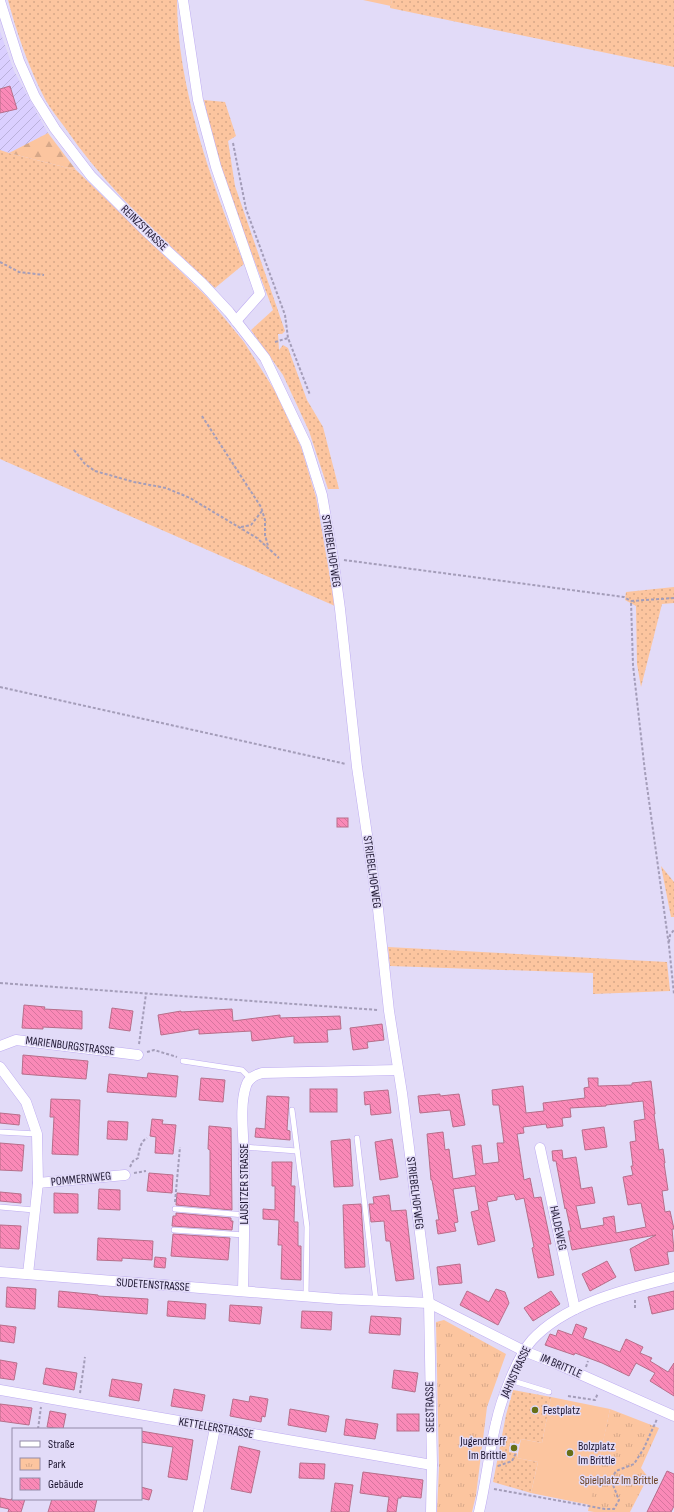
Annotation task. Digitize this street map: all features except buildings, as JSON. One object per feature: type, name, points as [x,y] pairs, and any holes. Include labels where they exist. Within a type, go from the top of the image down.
[{"type":"street","points":[[183,0],[198,100],[216,167],[260,294],[236,321]]},
{"type":"street","name":"REINZSTRASSE","points":[[0,1],[19,61],[36,97],[55,129],[91,176],[148,233],[202,283],[236,321],[265,358],[306,444]]},
{"type":"street","name":"STRIEBELHOFWEG","points":[[306,444],[322,495],[333,558],[357,767],[378,909],[389,1011],[429,1303]]},
{"type":"street","name":"MARIENBURGSTRASSE","points":[[1,1048],[16,1040],[138,1054]]},
{"type":"street","points":[[1,1067],[26,1102],[37,1134],[38,1183],[28,1274]]},
{"type":"street","points":[[250,1078],[262,1074],[398,1070]]},
{"type":"street","name":"LAUSITZER STRASSE","points":[[243,1291],[245,1215],[243,1103],[246,1085],[250,1078]]},
{"type":"street","name":"HALDEWEG","points":[[540,1148],[575,1309]]},
{"type":"street","name":"POMMERNWEG","points":[[38,1183],[125,1175]]},
{"type":"street","name":"SUDETENSTRASSE","points":[[0,1272],[306,1296],[429,1303]]},
{"type":"street","name":"JAHNSTRASSE","points":[[479,1512],[485,1488],[496,1422],[510,1380],[524,1350],[531,1341],[540,1332],[575,1309],[635,1286],[674,1277]]},
{"type":"street","name":"IM BRITTLE","points":[[429,1303],[524,1350],[674,1416]]},
{"type":"street","name":"SEESTRASSE","points":[[429,1303],[432,1464],[430,1512]]},
{"type":"street","name":"KETTELERSTRASSE","points":[[0,1390],[432,1464]]},
{"type":"street","points":[[198,1512],[215,1428]]},
{"type":"lane","points":[[182,1061],[242,1070],[250,1078]]},
{"type":"lane","points":[[292,1110],[307,1227],[306,1296]]},
{"type":"lane","points":[[0,1132],[37,1134]]},
{"type":"lane","points":[[357,1138],[376,1301]]},
{"type":"lane","points":[[244,1147],[297,1151]]},
{"type":"lane","points":[[0,1207],[34,1210]]},
{"type":"lane","points":[[175,1209],[245,1215]]},
{"type":"lane","points":[[174,1230],[244,1235]]},
{"type":"lane","points":[[510,1380],[549,1392]]},
{"type":"path","points":[[233,143],[246,209],[285,315],[288,338],[310,395]]},
{"type":"path","points":[[0,262],[19,272],[44,275]]},
{"type":"path","points":[[275,342],[288,338]]},
{"type":"path","points":[[202,416],[262,511],[265,520],[265,535],[268,548]]},
{"type":"path","points":[[74,450],[85,464],[95,472],[166,488],[190,498],[257,538],[279,558]]},
{"type":"path","points":[[239,527],[251,525],[262,511]]},
{"type":"path","points":[[333,558],[624,597],[632,601],[674,598]]},
{"type":"path","points":[[632,601],[634,665],[645,772],[669,946],[674,994]]},
{"type":"path","points":[[0,687],[357,767]]},
{"type":"path","points":[[669,946],[670,935],[674,930]]},
{"type":"path","points":[[0,983],[389,1011]]},
{"type":"path","points":[[146,994],[138,1054],[154,1050],[176,1056],[182,1061]]},
{"type":"path","points":[[125,1175],[133,1162],[138,1158],[139,1150],[144,1140],[147,1138]]},
{"type":"path","points":[[175,1209],[180,1147]]},
{"type":"path","points":[[78,1404],[85,1357]]},
{"type":"path","points":[[568,1396],[595,1400],[601,1384]]},
{"type":"path","points":[[38,1428],[42,1397]]},
{"type":"path","points":[[485,1488],[605,1509],[614,1509],[619,1500],[611,1480],[616,1471],[634,1464],[644,1448],[661,1410]]},
{"type":"path","points":[[488,1465],[500,1466],[512,1461],[516,1453]]},
{"type":"shaded area","points":[[0,31],[14,71],[48,133],[9,153],[0,150]]},
{"type":"green space","points":[[8,0],[177,0],[183,67],[198,135],[220,201],[244,264],[215,288],[155,232],[117,192],[82,151],[52,111],[39,87],[19,38]]},
{"type":"green space","points":[[363,0],[392,0],[391,6]]},
{"type":"green space","points":[[392,0],[674,0],[674,67],[390,8]]},
{"type":"green space","points":[[204,100],[225,102],[236,136],[228,141],[235,186],[285,331],[282,334],[278,334],[279,350],[283,345],[288,348],[307,400],[323,427],[339,489],[328,489],[309,431],[283,375],[251,330],[273,310],[219,167]]},
{"type":"green space","points":[[48,133],[76,170],[9,153]]},
{"type":"green space","points":[[0,150],[76,170],[207,297],[244,342],[275,391],[301,447],[316,497],[335,606],[0,459]]},
{"type":"green space","points":[[674,587],[674,603],[662,604],[641,687],[637,664],[636,606],[625,600],[626,592]]},
{"type":"green space","points":[[661,866],[674,882],[674,917],[671,917]]},
{"type":"green space","points":[[388,947],[667,962],[670,991],[593,994],[593,973],[390,966]]},
{"type":"green space","points":[[444,1320],[506,1354],[487,1407],[476,1495],[472,1512],[437,1512],[439,1467],[436,1322]]},
{"type":"green space","points":[[513,1390],[551,1397],[542,1443],[521,1439],[519,1444],[510,1443],[509,1452],[517,1453],[517,1458],[538,1462],[531,1493],[493,1482],[506,1415]]},
{"type":"green space","name":"Bolzplatz Im Brittle","points":[[551,1397],[610,1409],[590,1505],[531,1493],[538,1462],[517,1458],[521,1439],[542,1443]]},
{"type":"green space","name":"Spielplatz Im Brittle","points":[[610,1409],[659,1428],[641,1468],[648,1477],[630,1512],[588,1511]]},
{"type":"place","name":"Festplatz","points":[[535,1410]]},
{"type":"place","name":"Jugendtreff Im Brittle","points":[[514,1448]]},
{"type":"place","name":"Bolzplatz Im Brittle","points":[[570,1453]]}]
